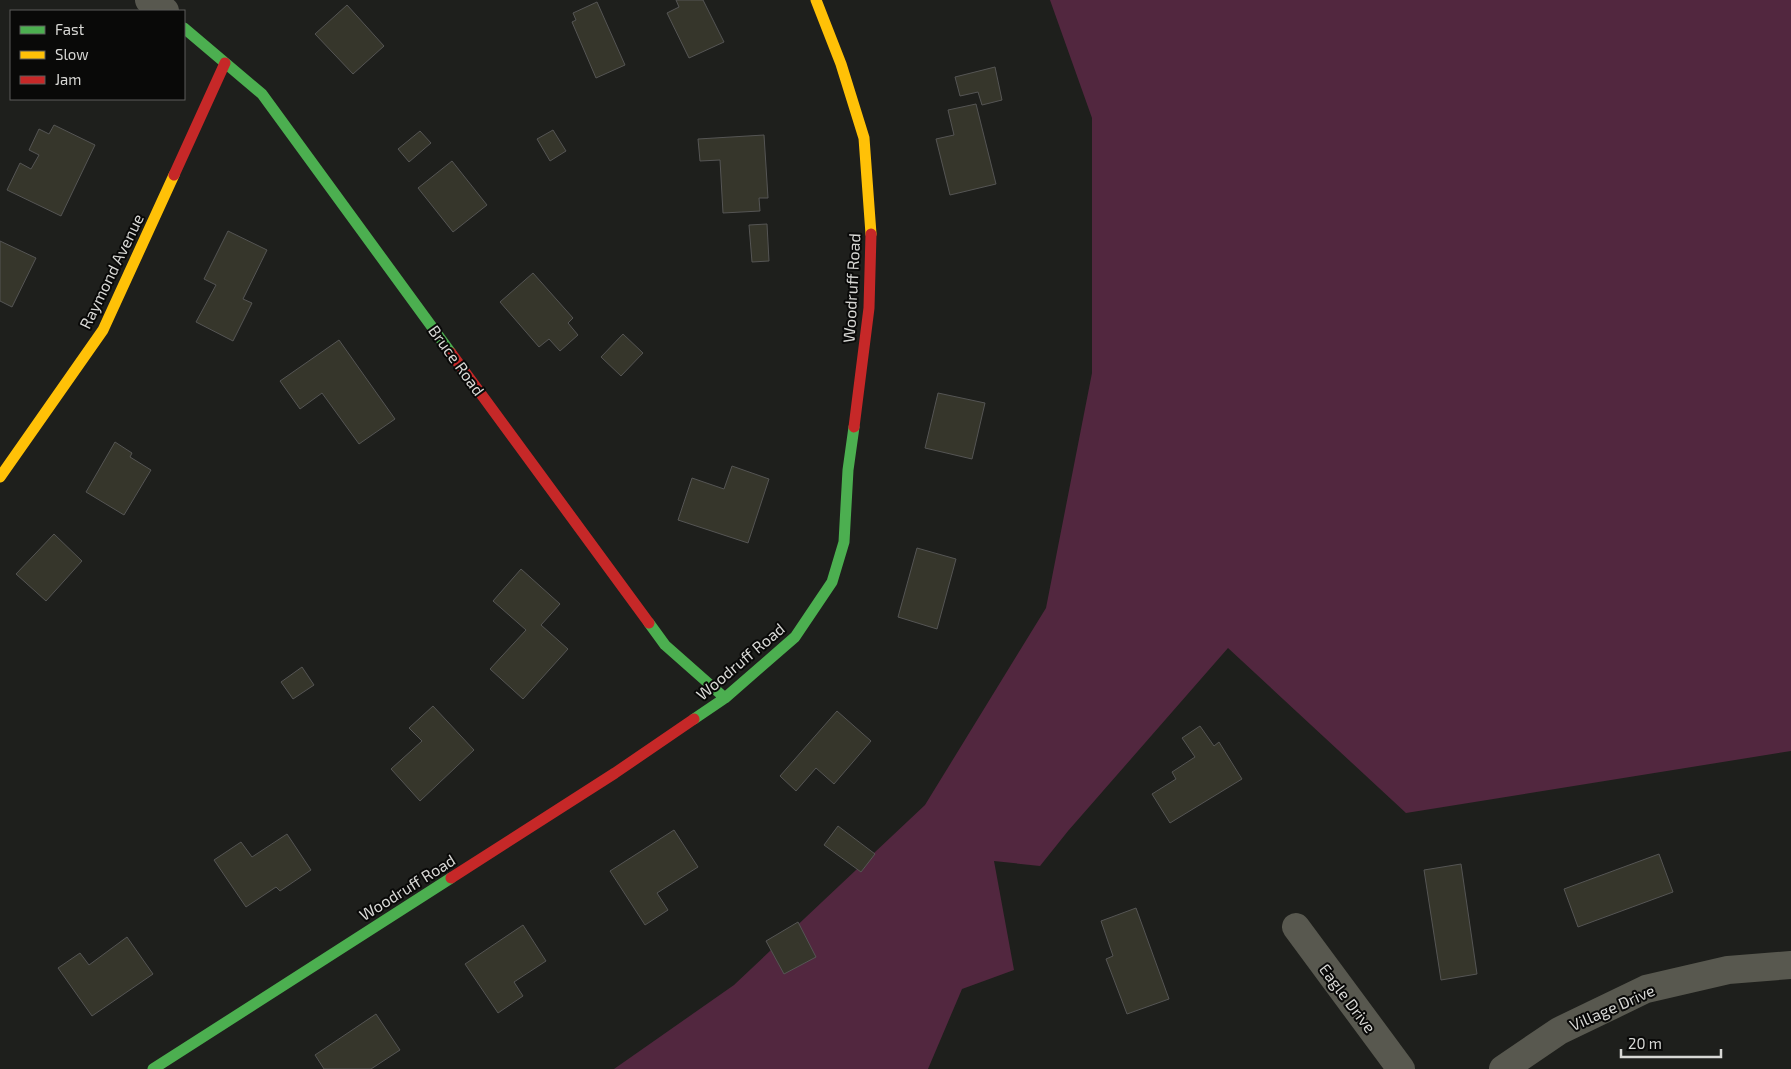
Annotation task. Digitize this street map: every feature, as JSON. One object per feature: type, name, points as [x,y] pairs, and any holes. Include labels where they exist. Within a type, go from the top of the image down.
[{"type":"street","points":[[149,0],[164,10]]},
{"type":"street","name":"Woodruff Road","points":[[153,1069],[616,774],[724,698],[795,637],[832,582],[844,542],[848,470],[869,308],[871,231],[864,138],[842,64],[816,0]]},
{"type":"street","name":"Bruce Road","points":[[185,29],[262,94],[665,645],[724,698]]},
{"type":"street","name":"Raymond Avenue","points":[[0,477],[103,330],[225,63]]},
{"type":"street","name":"Eagle Drive","points":[[1296,927],[1401,1069]]},
{"type":"street","name":"Village Drive","points":[[1502,1069],[1558,1032],[1646,989],[1728,970],[1791,965]]},
{"type":"shaded area","points":[[1050,0],[1791,0],[1791,751],[1406,813],[1228,648],[1068,831],[1040,866],[994,861],[1014,970],[962,989],[928,1069],[614,1069],[734,985],[925,805],[1046,608],[1092,373],[1092,118]]},
{"type":"building","points":[[676,0],[703,0],[724,42],[689,58],[667,13],[679,7]]},
{"type":"building","points":[[597,2],[625,65],[596,78],[572,22],[576,20],[573,13]]},
{"type":"building","points":[[347,5],[384,46],[353,74],[315,34]]},
{"type":"building","points":[[995,67],[1002,100],[982,105],[978,92],[960,96],[955,77]]},
{"type":"building","points":[[976,104],[996,184],[950,195],[936,139],[954,135],[948,110]]},
{"type":"building","points":[[54,125],[95,145],[61,216],[7,190],[20,163],[31,169],[39,155],[29,150],[39,129],[49,134]]},
{"type":"building","points":[[553,130],[566,151],[550,161],[537,139]]},
{"type":"building","points":[[420,131],[431,143],[409,162],[398,149]]},
{"type":"building","points":[[764,135],[768,198],[759,198],[760,211],[723,213],[720,160],[700,161],[698,139]]},
{"type":"building","points":[[452,161],[487,205],[453,232],[418,188]]},
{"type":"building","points":[[767,224],[769,261],[752,262],[749,225]]},
{"type":"building","points":[[228,231],[267,250],[243,299],[252,303],[233,341],[196,322],[216,285],[204,279]]},
{"type":"building","points":[[0,241],[36,258],[12,307],[0,301]]},
{"type":"building","points":[[533,273],[573,318],[568,323],[578,335],[560,351],[549,339],[539,347],[500,302]]},
{"type":"building","points":[[623,334],[643,353],[621,376],[601,357]]},
{"type":"building","points":[[339,340],[395,419],[359,444],[322,393],[300,409],[280,381]]},
{"type":"building","points":[[938,393],[985,403],[972,459],[925,448]]},
{"type":"building","points":[[115,442],[132,453],[130,457],[151,470],[124,515],[86,492]]},
{"type":"building","points":[[732,466],[769,479],[748,543],[678,520],[692,478],[724,489]]},
{"type":"building","points":[[54,534],[82,561],[46,601],[16,574]]},
{"type":"building","points":[[917,548],[956,559],[937,629],[898,617]]},
{"type":"building","points":[[521,569],[560,604],[541,625],[568,649],[523,699],[490,669],[526,630],[493,601]]},
{"type":"building","points":[[302,667],[314,685],[293,699],[281,682]]},
{"type":"building","points":[[433,706],[474,750],[420,801],[391,769],[422,741],[409,728]]},
{"type":"building","points":[[837,711],[871,741],[834,784],[816,768],[796,791],[780,776]]},
{"type":"building","points":[[1200,726],[1214,746],[1219,742],[1242,779],[1170,823],[1152,794],[1176,779],[1172,772],[1195,757],[1182,738]]},
{"type":"building","points":[[838,826],[875,854],[861,872],[824,845]]},
{"type":"building","points":[[674,830],[698,867],[657,893],[668,910],[645,925],[610,871]]},
{"type":"building","points":[[287,834],[311,870],[280,891],[276,887],[246,907],[214,860],[241,842],[252,857]]},
{"type":"building","points":[[1659,854],[1673,892],[1578,927],[1564,889]]},
{"type":"building","points":[[1461,864],[1477,974],[1441,980],[1424,870]]},
{"type":"building","points":[[1136,908],[1169,999],[1127,1014],[1106,959],[1113,956],[1101,921]]},
{"type":"building","points":[[798,922],[816,957],[784,974],[766,941]]},
{"type":"building","points":[[523,925],[546,961],[514,982],[523,996],[498,1013],[465,964]]},
{"type":"building","points":[[127,937],[153,974],[92,1016],[58,968],[80,953],[89,965]]},
{"type":"building","points":[[376,1014],[400,1050],[371,1069],[324,1069],[315,1055]]},
{"type":"traffic: fast","points":[[185,29],[262,94],[451,353]]},
{"type":"traffic: fast","points":[[694,719],[725,698],[795,637],[832,582],[844,542],[848,470],[854,427]]},
{"type":"traffic: fast","points":[[649,623],[665,645],[725,698]]},
{"type":"traffic: fast","points":[[153,1069],[451,878]]},
{"type":"traffic: slow","points":[[816,0],[841,64],[864,138],[871,234]]},
{"type":"traffic: slow","points":[[0,477],[103,330],[174,175]]},
{"type":"traffic: jam","points":[[174,175],[225,63]]},
{"type":"traffic: jam","points":[[854,427],[869,308],[871,234]]},
{"type":"traffic: jam","points":[[451,353],[649,623]]},
{"type":"traffic: jam","points":[[451,878],[615,773],[694,719]]}]
